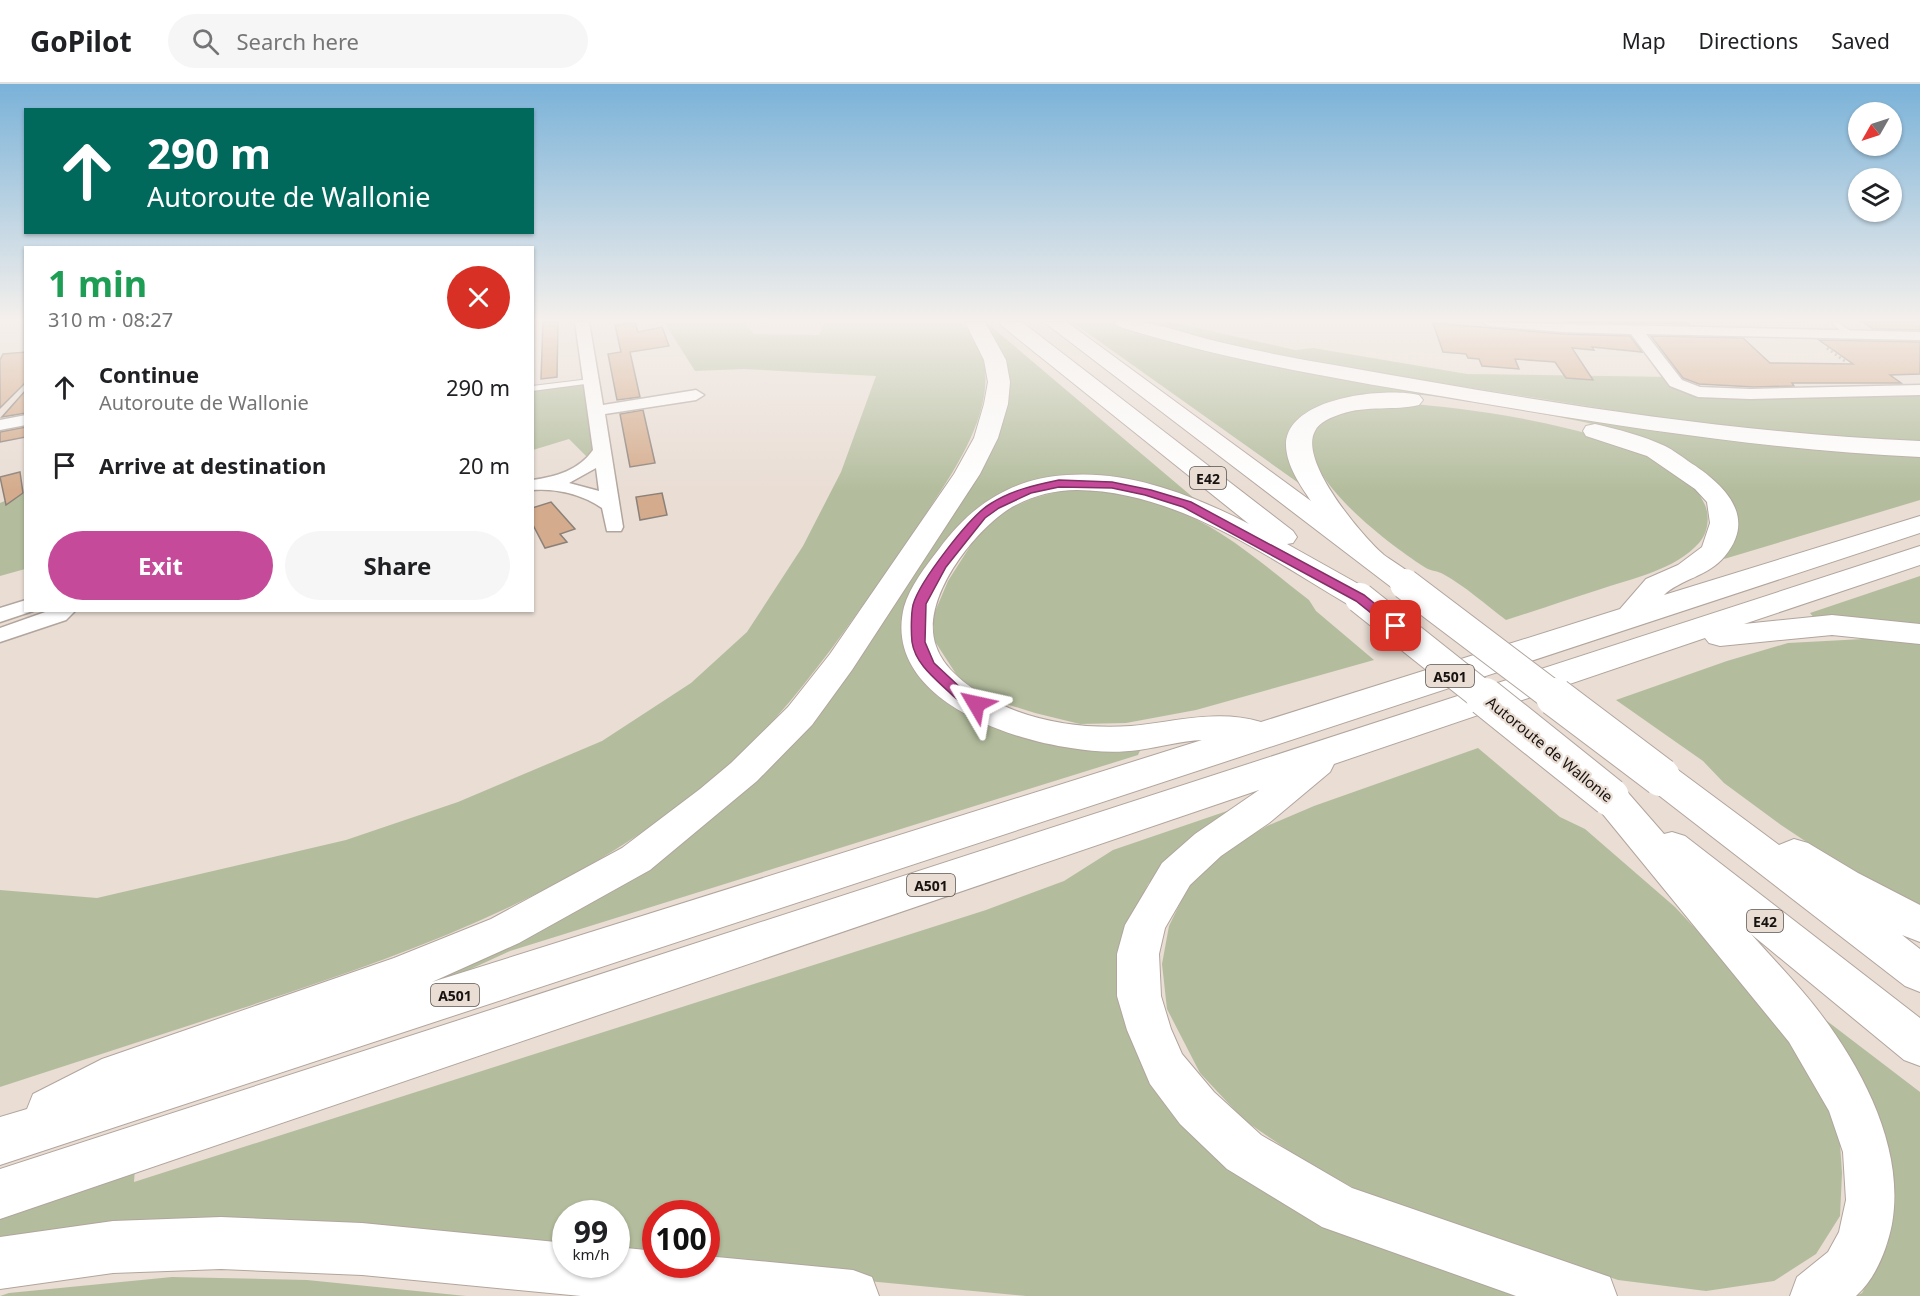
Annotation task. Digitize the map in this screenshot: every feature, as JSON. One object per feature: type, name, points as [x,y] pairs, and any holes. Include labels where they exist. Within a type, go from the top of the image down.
[{"type":"highway","points":[[0,1140],[102,1081],[404,974],[505,931],[636,859],[706,806],[800,716],[841,662],[967,474],[986,438],[996,404],[998,379]]},
{"type":"highway","name":"Autoroute de Wallonie","points":[[1081,379],[1920,1045]]},
{"type":"highway","name":"E42","points":[[1130,379],[1406,584],[1920,973]]},
{"type":"highway","points":[[1374,379],[1719,433],[1841,445],[1920,449]]},
{"type":"highway","points":[[1372,559],[1320,495],[1303,466],[1298,443],[1304,426],[1321,414],[1347,403],[1377,399],[1422,400],[1480,407],[1607,434],[1656,451],[1704,483],[1720,501],[1724,523],[1721,538],[1714,552],[1688,572],[1656,586],[1629,618]]},
{"type":"highway","points":[[1270,733],[1200,728],[1119,739],[1039,729],[992,714],[959,694],[929,665],[919,642],[920,604],[941,566],[981,516],[995,506],[1027,490],[1075,482],[1135,489],[1187,505],[1360,598]]},
{"type":"highway","name":"A501","points":[[0,1140],[1920,524]]},
{"type":"highway","name":"A501","points":[[0,1194],[1920,555]]},
{"type":"highway","points":[[1682,636],[1749,636],[1770,631],[1831,625],[1920,634]]},
{"type":"highway","points":[[1331,751],[1256,813],[1208,845],[1176,874],[1146,925],[1138,954],[1139,996],[1149,1030],[1166,1069],[1197,1108],[1244,1152],[1340,1209],[1591,1296]]},
{"type":"highway","points":[[1661,777],[1844,885],[1920,925]]},
{"type":"highway","points":[[1610,797],[1805,1028],[1849,1101],[1867,1152],[1871,1200],[1863,1241],[1846,1270],[1816,1296]]},
{"type":"highway","points":[[0,1263],[113,1247],[256,1244],[362,1249],[853,1296]]},
{"type":"street","points":[[1673,379],[1676,383],[1698,392],[1749,394],[1920,390]]},
{"type":"street","points":[[590,381],[614,527]]},
{"type":"street","points":[[595,411],[696,395]]},
{"type":"street","points":[[0,425],[24,420]]},
{"type":"street","points":[[542,485],[585,469],[596,460],[601,451]]},
{"type":"street","points":[[542,485],[595,495],[611,506]]},
{"type":"street","points":[[0,615],[24,607]]},
{"type":"street","points":[[0,635],[63,612]]},
{"type":"lane","points":[[534,389],[590,381]]},
{"type":"green space","points":[[875,379],[985,379],[983,402],[977,423],[958,463],[851,622],[795,695],[755,740],[711,781],[657,822],[602,858],[546,889],[429,942],[306,987],[0,1087],[0,890],[97,898],[346,840],[458,802],[602,741],[691,683],[747,632],[803,546],[841,472]]},
{"type":"green space","points":[[1008,379],[1053,379],[1202,505],[1154,488],[1011,490],[982,504],[957,528],[912,595],[916,669],[944,701],[977,721],[1021,737],[1081,748],[1142,746],[1138,755],[510,951],[449,979],[356,1002],[419,979],[784,748],[1008,387]]},
{"type":"green space","points":[[1152,379],[1363,379],[1920,453],[1920,500],[1724,559],[1737,528],[1737,515],[1732,501],[1721,489],[1623,433],[1595,425],[1497,406],[1409,394],[1354,396],[1331,401],[1317,407],[1297,422],[1300,484]]},
{"type":"green space","points":[[1413,379],[1675,379],[1698,392],[1920,390],[1920,442],[1873,441],[1687,422]]},
{"type":"green space","points":[[590,381],[598,428],[593,463],[569,439],[534,450],[534,389]]},
{"type":"green space","points":[[1397,403],[1471,410],[1567,428],[1614,442],[1655,459],[1687,480],[1705,505],[1708,520],[1704,535],[1689,552],[1666,567],[1506,620],[1459,584],[1441,573],[1426,568],[1384,538],[1334,491],[1317,466],[1311,443],[1320,424],[1353,407]]},
{"type":"green space","points":[[1084,490],[1121,494],[1152,502],[1181,512],[1206,525],[1231,540],[1309,600],[1316,611],[1374,660],[1196,710],[1126,723],[1080,724],[987,698],[958,677],[934,640],[934,614],[948,581],[983,526],[1004,511],[1034,498],[1060,491]]},
{"type":"green space","points":[[24,493],[24,569],[0,576],[0,503]]},
{"type":"green space","points":[[1920,576],[1920,629],[1816,620],[1810,613]]},
{"type":"green space","points":[[1882,638],[1920,643],[1920,912],[1876,888],[1781,825],[1724,783],[1703,761],[1616,700],[1727,661],[1788,643]]},
{"type":"green space","points":[[1478,748],[1560,817],[1585,829],[1675,907],[1736,972],[1781,1025],[1816,1086],[1839,1129],[1842,1173],[1840,1216],[1816,1254],[1774,1281],[1706,1291],[1618,1280],[1368,1196],[1298,1157],[1244,1120],[1200,1073],[1167,1009],[1162,964],[1169,926],[1187,889],[1217,856],[1267,826],[1314,806]]},
{"type":"green space","points":[[1230,810],[1178,852],[1148,884],[1136,912],[1164,1088],[1521,1296],[1026,1296],[720,1267],[720,1200],[642,1200],[642,1259],[630,1257],[630,1200],[552,1200],[552,1252],[0,1248],[0,1215],[135,1168],[134,1182],[986,910],[1064,881],[1113,850]]},
{"type":"green space","points":[[1806,1005],[1920,1092],[1920,1296],[1856,1296],[1862,1293],[1888,1244],[1889,1170]]},
{"type":"green space","points":[[172,1277],[307,1280],[466,1296],[0,1296],[9,1293]]},
{"type":"building","points":[[0,379],[24,379],[24,384],[0,408]]},
{"type":"building","points":[[613,379],[636,379],[640,397],[617,400]]},
{"type":"building","points":[[1684,379],[1895,379],[1901,383],[1792,383],[1794,386],[1754,387],[1699,384]]},
{"type":"building","points":[[24,392],[24,413],[2,417]]},
{"type":"building","points":[[643,410],[655,463],[630,467],[620,414]]},
{"type":"building","points":[[24,427],[24,437],[0,442],[0,432]]},
{"type":"building","points":[[20,472],[23,493],[6,505],[0,477]]},
{"type":"building","points":[[662,493],[667,515],[640,520],[636,497]]},
{"type":"building","points":[[551,502],[575,529],[560,534],[567,542],[545,548],[534,527],[534,507]]},
{"type":"route","points":[[976,704],[959,694],[929,665],[919,642],[920,604],[941,566],[981,516],[1009,498],[1027,490],[1059,483],[1112,485],[1147,492],[1187,505],[1243,533],[1360,598],[1396,626]]}]
